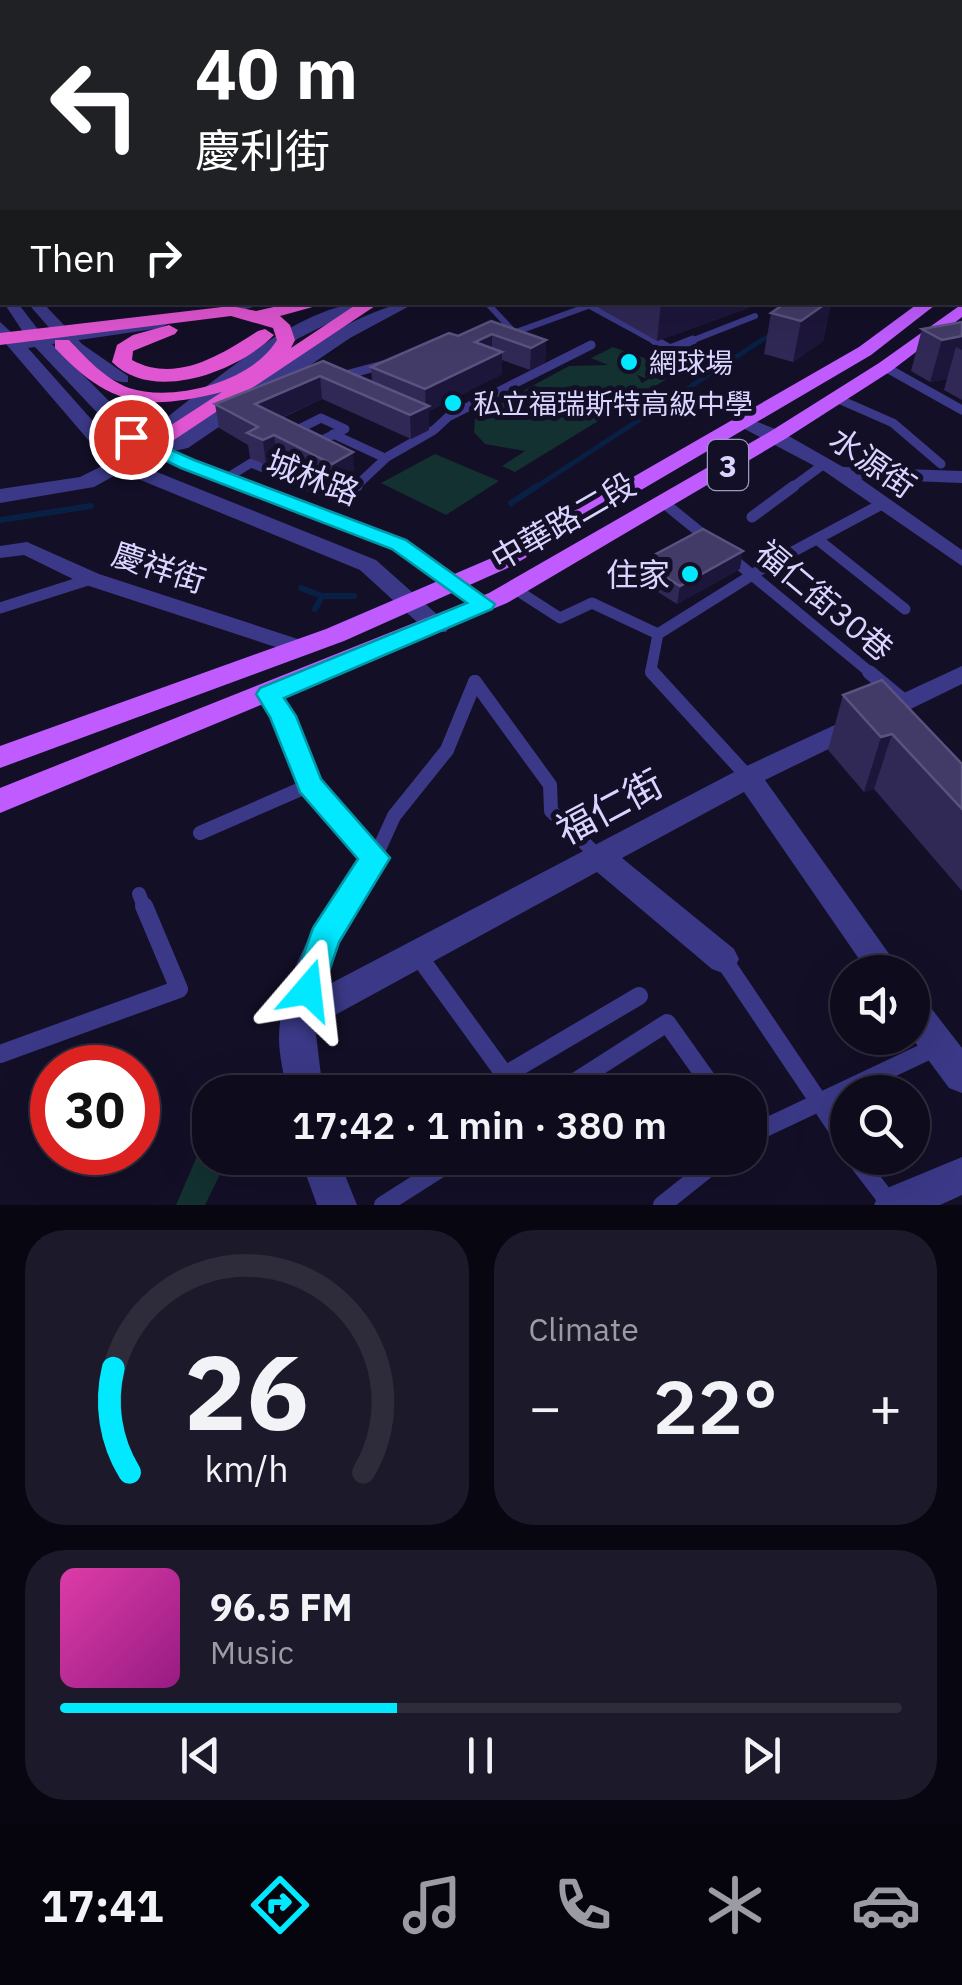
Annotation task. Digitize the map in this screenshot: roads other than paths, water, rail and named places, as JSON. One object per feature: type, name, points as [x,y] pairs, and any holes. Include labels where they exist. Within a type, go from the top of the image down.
[{"type":"highway","points":[[0,337],[231,311],[272,320],[281,325],[286,340],[277,356],[244,377],[205,390],[157,398],[133,396],[108,386],[62,344],[15,305]]},
{"type":"highway","points":[[0,337],[187,305]]},
{"type":"highway","points":[[0,337],[240,305]]},
{"type":"highway","points":[[0,337],[156,326],[278,305]]},
{"type":"highway","points":[[299,305],[236,312],[140,338],[124,349],[122,362],[144,372],[186,373],[222,363],[320,305]]},
{"type":"highway","points":[[150,449],[186,429],[369,305]]},
{"type":"highway","points":[[62,344],[107,375],[140,385],[169,386],[208,380],[229,371],[252,354],[265,335]]},
{"type":"main road","name":"中華路二段","points":[[0,801],[438,626],[515,589],[885,368],[950,315]]},
{"type":"main road","name":"中華路二段","points":[[0,757],[299,648],[502,562],[865,352],[950,315]]},
{"type":"street","name":"城林路","points":[[13,305],[36,338],[114,420],[150,449],[399,544],[484,604]]},
{"type":"street","points":[[16,305],[122,379]]},
{"type":"street","points":[[0,337],[28,343],[247,305]]},
{"type":"street","points":[[150,449],[160,432],[291,335],[356,305]]},
{"type":"street","points":[[0,496],[86,482],[150,449],[181,444],[344,334],[404,305]]},
{"type":"street","points":[[28,343],[236,312]]},
{"type":"street","name":"城林路","points":[[0,337],[121,465],[368,565],[438,626]]},
{"type":"street","points":[[132,400],[133,415],[150,449]]},
{"type":"street","name":"水源街","points":[[745,422],[778,435],[830,468],[962,560]]},
{"type":"street","points":[[830,468],[962,476]]},
{"type":"street","name":"慶祥街","points":[[0,552],[27,548],[91,579],[299,648]]},
{"type":"street","name":"福仁街","points":[[299,1017],[748,778],[962,674]]},
{"type":"street","points":[[269,694],[283,716],[310,784],[375,858],[324,938],[296,1033],[303,1075]]},
{"type":"street","points":[[896,705],[912,734]]},
{"type":"street","points":[[748,778],[874,955]]},
{"type":"street","points":[[599,856],[723,959]]},
{"type":"street","points":[[930,1035],[962,1076]]},
{"type":"street","points":[[325,1175],[336,1205]]},
{"type":"street","points":[[892,1205],[962,1176]]},
{"type":"lane","points":[[489,305],[516,333]]},
{"type":"lane","points":[[496,338],[591,305]]},
{"type":"lane","points":[[596,305],[670,349],[755,316]]},
{"type":"lane","points":[[225,479],[251,463],[336,497],[362,488],[385,458],[435,433],[448,417],[591,345]]},
{"type":"lane","points":[[321,381],[400,361]]},
{"type":"lane","points":[[885,368],[962,410]]},
{"type":"lane","points":[[836,398],[875,411],[902,427],[941,464]]},
{"type":"lane","points":[[221,418],[271,400]]},
{"type":"lane","points":[[334,434],[385,458]]},
{"type":"lane","points":[[752,517],[830,468]]},
{"type":"lane","name":"福仁街30巷","points":[[664,503],[752,575],[896,705]]},
{"type":"lane","points":[[748,778],[651,670],[658,634],[752,575],[882,504]]},
{"type":"lane","points":[[816,539],[904,609]]},
{"type":"lane","points":[[0,608],[91,579]]},
{"type":"lane","points":[[515,589],[560,618],[592,603],[658,634]]},
{"type":"lane","points":[[375,858],[394,816],[447,750],[475,682],[550,785],[551,811],[599,856]]},
{"type":"lane","points":[[200,832],[310,784]]},
{"type":"lane","points":[[0,1054],[179,989],[139,894]]},
{"type":"lane","points":[[417,954],[505,1074],[639,996]]},
{"type":"lane","points":[[723,959],[830,1115]]},
{"type":"lane","points":[[586,1075],[668,1024],[704,1075]]},
{"type":"lane","points":[[767,1127],[938,1046]]},
{"type":"lane","points":[[383,1205],[430,1175]]},
{"type":"lane","points":[[662,1205],[700,1175]]},
{"type":"lane","points":[[867,1175],[892,1205]]},
{"type":"waterway","points":[[758,343],[770,335]]},
{"type":"waterway","points":[[533,489],[762,340]]},
{"type":"waterway","points":[[511,503],[537,486]]},
{"type":"waterway","points":[[0,520],[91,506]]},
{"type":"waterway","points":[[301,588],[322,596]]},
{"type":"waterway","points":[[315,609],[322,596]]},
{"type":"waterway","points":[[322,596],[354,596]]},
{"type":"place","name":"網球場","points":[[629,362]]},
{"type":"place","name":"私立福瑞斯特高級中學","points":[[453,403]]},
{"type":"place","name":"住家","points":[[690,574]]}]
